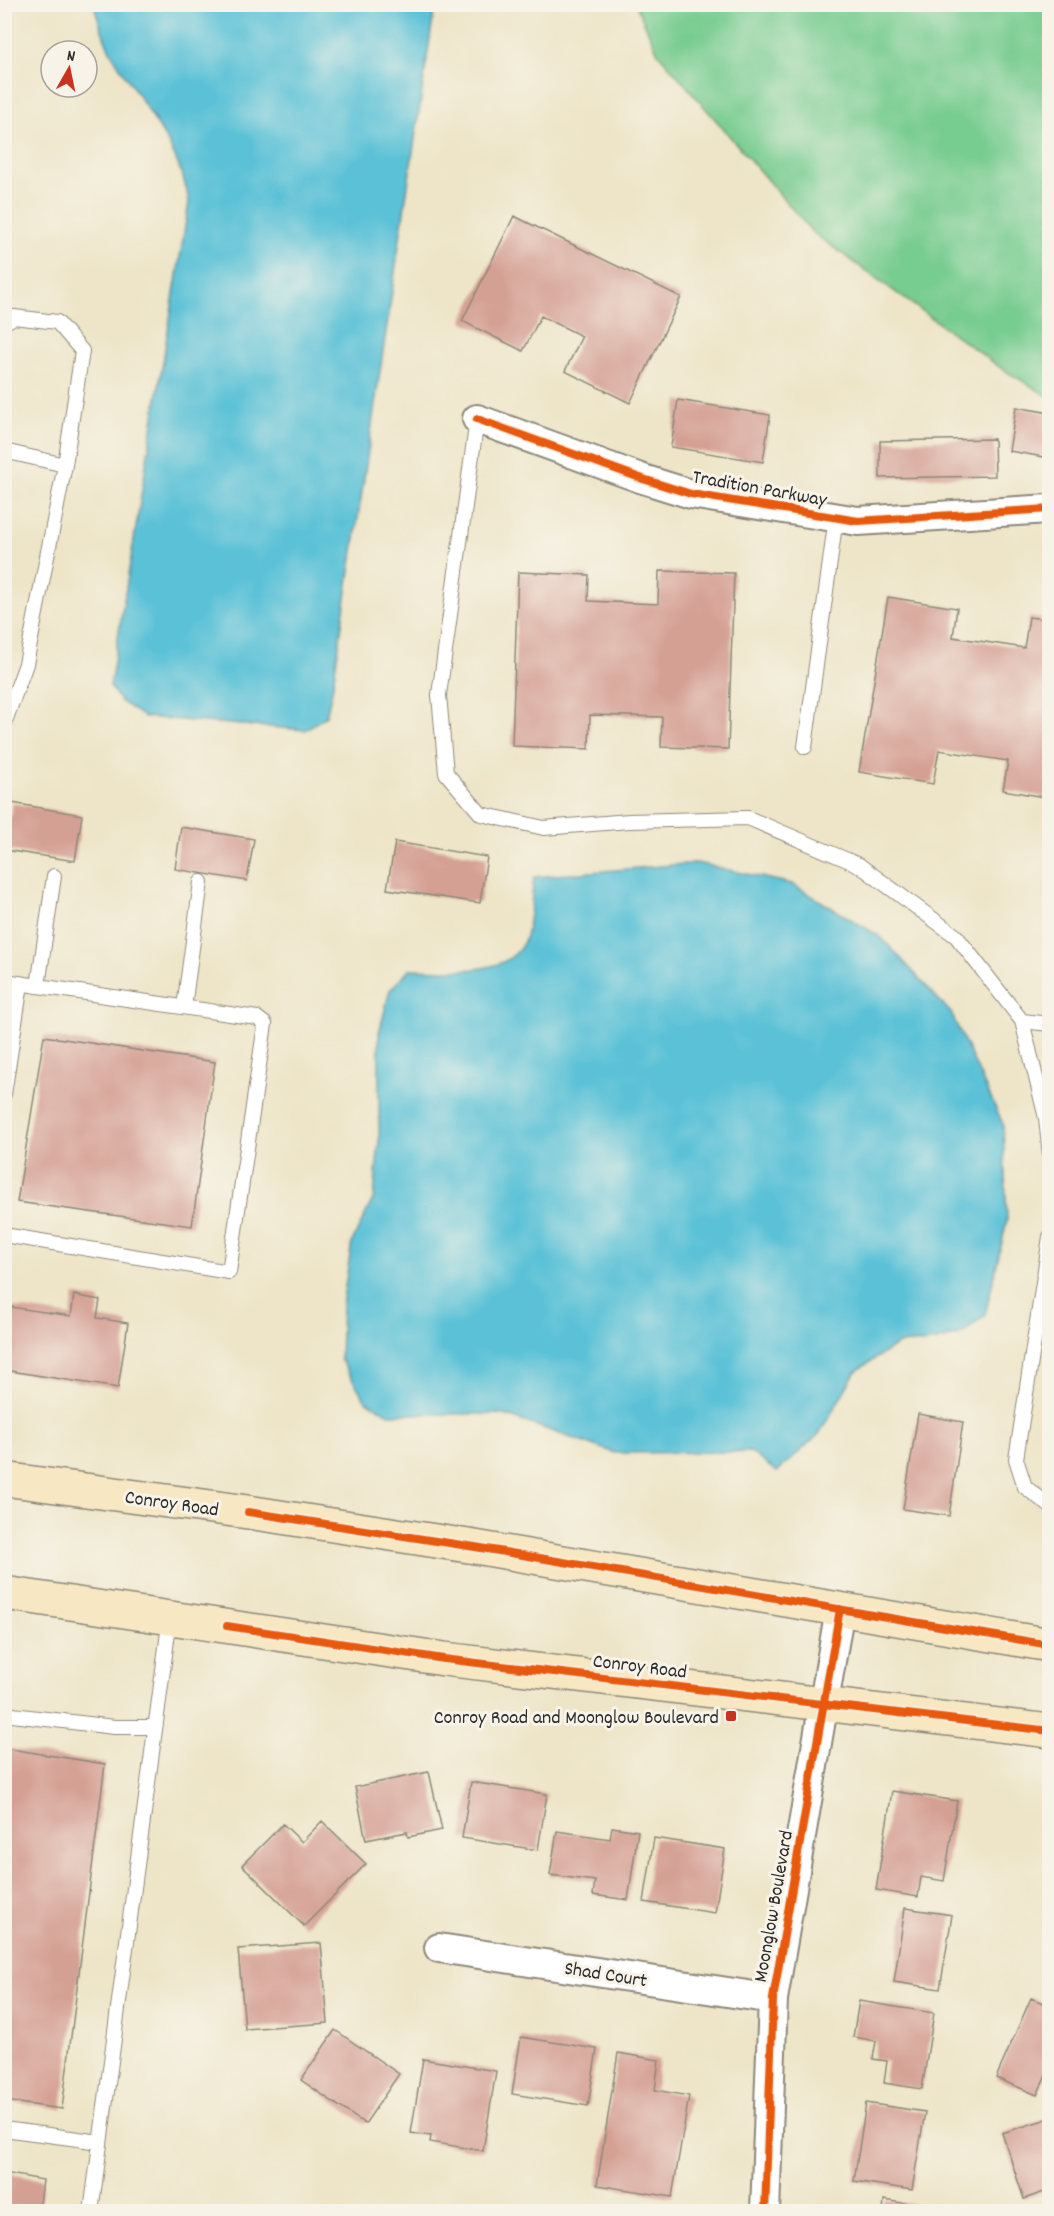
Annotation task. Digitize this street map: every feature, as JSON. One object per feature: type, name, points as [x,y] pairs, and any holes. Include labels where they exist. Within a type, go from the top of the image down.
[{"type":"main road","name":"Conroy Road","points":[[4,1479],[475,1547],[1050,1646]]},
{"type":"main road","name":"Conroy Road","points":[[4,1593],[444,1659],[1050,1731]]},
{"type":"street","name":"Tradition Parkway","points":[[477,419],[691,494],[836,517],[858,520],[1050,509]]},
{"type":"street","name":"Moonglow Boulevard","points":[[765,2211],[773,1999],[840,1610]]},
{"type":"street","name":"Shad Court","points":[[439,1948],[773,1999]]},
{"type":"lane","points":[[4,323],[14,316],[57,322],[82,351],[65,465],[26,664],[4,723]]},
{"type":"lane","points":[[477,419],[439,694],[446,773],[481,814],[544,828],[629,821],[748,818],[859,865],[956,936],[1022,1021],[1046,1118],[1050,1156]]},
{"type":"lane","points":[[4,451],[65,465]]},
{"type":"lane","points":[[805,747],[836,517]]},
{"type":"lane","points":[[38,986],[54,876]]},
{"type":"lane","points":[[184,1007],[201,882]]},
{"type":"lane","points":[[4,1094],[11,982],[257,1018],[265,1024],[229,1272],[4,1234]]},
{"type":"lane","points":[[1022,1021],[1050,1024]]},
{"type":"lane","points":[[1050,1237],[1016,1459],[1025,1487],[1050,1506]]},
{"type":"lane","points":[[91,2211],[170,1617]]},
{"type":"lane","points":[[4,1714],[114,1727],[155,1727]]},
{"type":"lane","points":[[4,2129],[100,2142]]},
{"type":"green space","points":[[636,5],[1049,5],[1049,397],[1001,368],[812,232],[658,53]]},
{"type":"water","points":[[94,5],[435,5],[332,691],[326,716],[305,730],[144,717],[120,701],[110,686],[189,202],[177,161],[157,124],[111,52]]},
{"type":"water","points":[[697,863],[792,884],[881,937],[951,1013],[1003,1124],[1007,1220],[985,1315],[962,1334],[932,1342],[898,1344],[856,1371],[819,1434],[777,1472],[750,1452],[615,1453],[502,1414],[389,1414],[366,1401],[340,1359],[342,1305],[352,1242],[374,1197],[379,1141],[379,1033],[390,990],[410,969],[456,970],[490,967],[516,953],[524,941],[528,928],[534,877]]},
{"type":"building","points":[[514,216],[681,297],[630,403],[565,371],[582,336],[541,316],[523,351],[462,321]]},
{"type":"building","points":[[678,400],[770,415],[763,462],[671,447]]},
{"type":"building","points":[[1016,407],[1050,413],[1050,458],[1009,451]]},
{"type":"building","points":[[994,439],[995,476],[880,478],[880,441]]},
{"type":"building","points":[[659,571],[734,573],[728,749],[661,747],[662,717],[590,715],[589,749],[512,746],[518,572],[589,575],[588,601],[658,604]]},
{"type":"building","points":[[888,597],[957,608],[953,637],[1024,648],[1029,617],[1050,620],[1050,798],[1003,790],[1008,761],[939,750],[933,784],[859,772]]},
{"type":"building","points":[[12,803],[82,815],[75,861],[5,850]]},
{"type":"building","points":[[181,827],[254,839],[247,881],[175,869]]},
{"type":"building","points":[[395,842],[487,857],[480,903],[387,889]]},
{"type":"building","points":[[44,1036],[215,1062],[192,1226],[17,1202]]},
{"type":"building","points":[[74,1295],[100,1300],[97,1318],[128,1323],[118,1388],[4,1370],[4,1306],[71,1316]]},
{"type":"building","points":[[918,1414],[963,1422],[949,1516],[903,1509]]},
{"type":"building","points":[[4,1748],[105,1764],[62,2109],[4,2101]]},
{"type":"building","points":[[429,1772],[442,1830],[408,1837],[407,1832],[366,1840],[355,1787]]},
{"type":"building","points":[[471,1782],[547,1794],[538,1850],[462,1838]]},
{"type":"building","points":[[892,1791],[957,1801],[944,1881],[921,1877],[918,1897],[876,1890]]},
{"type":"building","points":[[322,1821],[366,1864],[304,1926],[242,1865],[283,1824],[302,1842]]},
{"type":"building","points":[[612,1827],[638,1831],[628,1900],[593,1895],[595,1881],[550,1875],[557,1831],[610,1839]]},
{"type":"building","points":[[654,1838],[725,1849],[715,1913],[644,1902]]},
{"type":"building","points":[[905,1908],[952,1915],[940,1989],[894,1982]]},
{"type":"building","points":[[321,1943],[328,2023],[245,2029],[238,1949]]},
{"type":"building","points":[[1031,1998],[1050,2006],[1050,2067],[1037,2095],[996,2078]]},
{"type":"building","points":[[859,2001],[934,2013],[922,2089],[884,2083],[887,2061],[873,2059],[876,2041],[853,2037]]},
{"type":"building","points":[[335,2030],[399,2074],[365,2124],[301,2080]]},
{"type":"building","points":[[521,2037],[597,2049],[588,2106],[512,2094]]},
{"type":"building","points":[[618,2053],[659,2060],[655,2090],[689,2096],[672,2197],[597,2185]]},
{"type":"building","points":[[423,2059],[496,2071],[483,2151],[430,2142],[431,2136],[411,2133]]},
{"type":"building","points":[[866,2103],[925,2112],[912,2190],[854,2181]]},
{"type":"building","points":[[1050,2118],[1050,2190],[1024,2199],[1002,2133]]},
{"type":"building","points":[[4,2173],[43,2180],[39,2212],[4,2212]]},
{"type":"building","points":[[884,2200],[935,2208],[934,2212],[883,2212]]},
{"type":"cycle path","points":[[477,419],[691,494],[858,521],[1050,509]]},
{"type":"cycle path","points":[[248,1512],[475,1547],[1050,1645]]},
{"type":"cycle path","points":[[765,2212],[773,1999],[840,1609]]},
{"type":"cycle path","points":[[227,1626],[444,1659],[1050,1731]]},
{"type":"place","name":"Conroy Road and Moonglow Boulevard","points":[[731,1716]]}]
